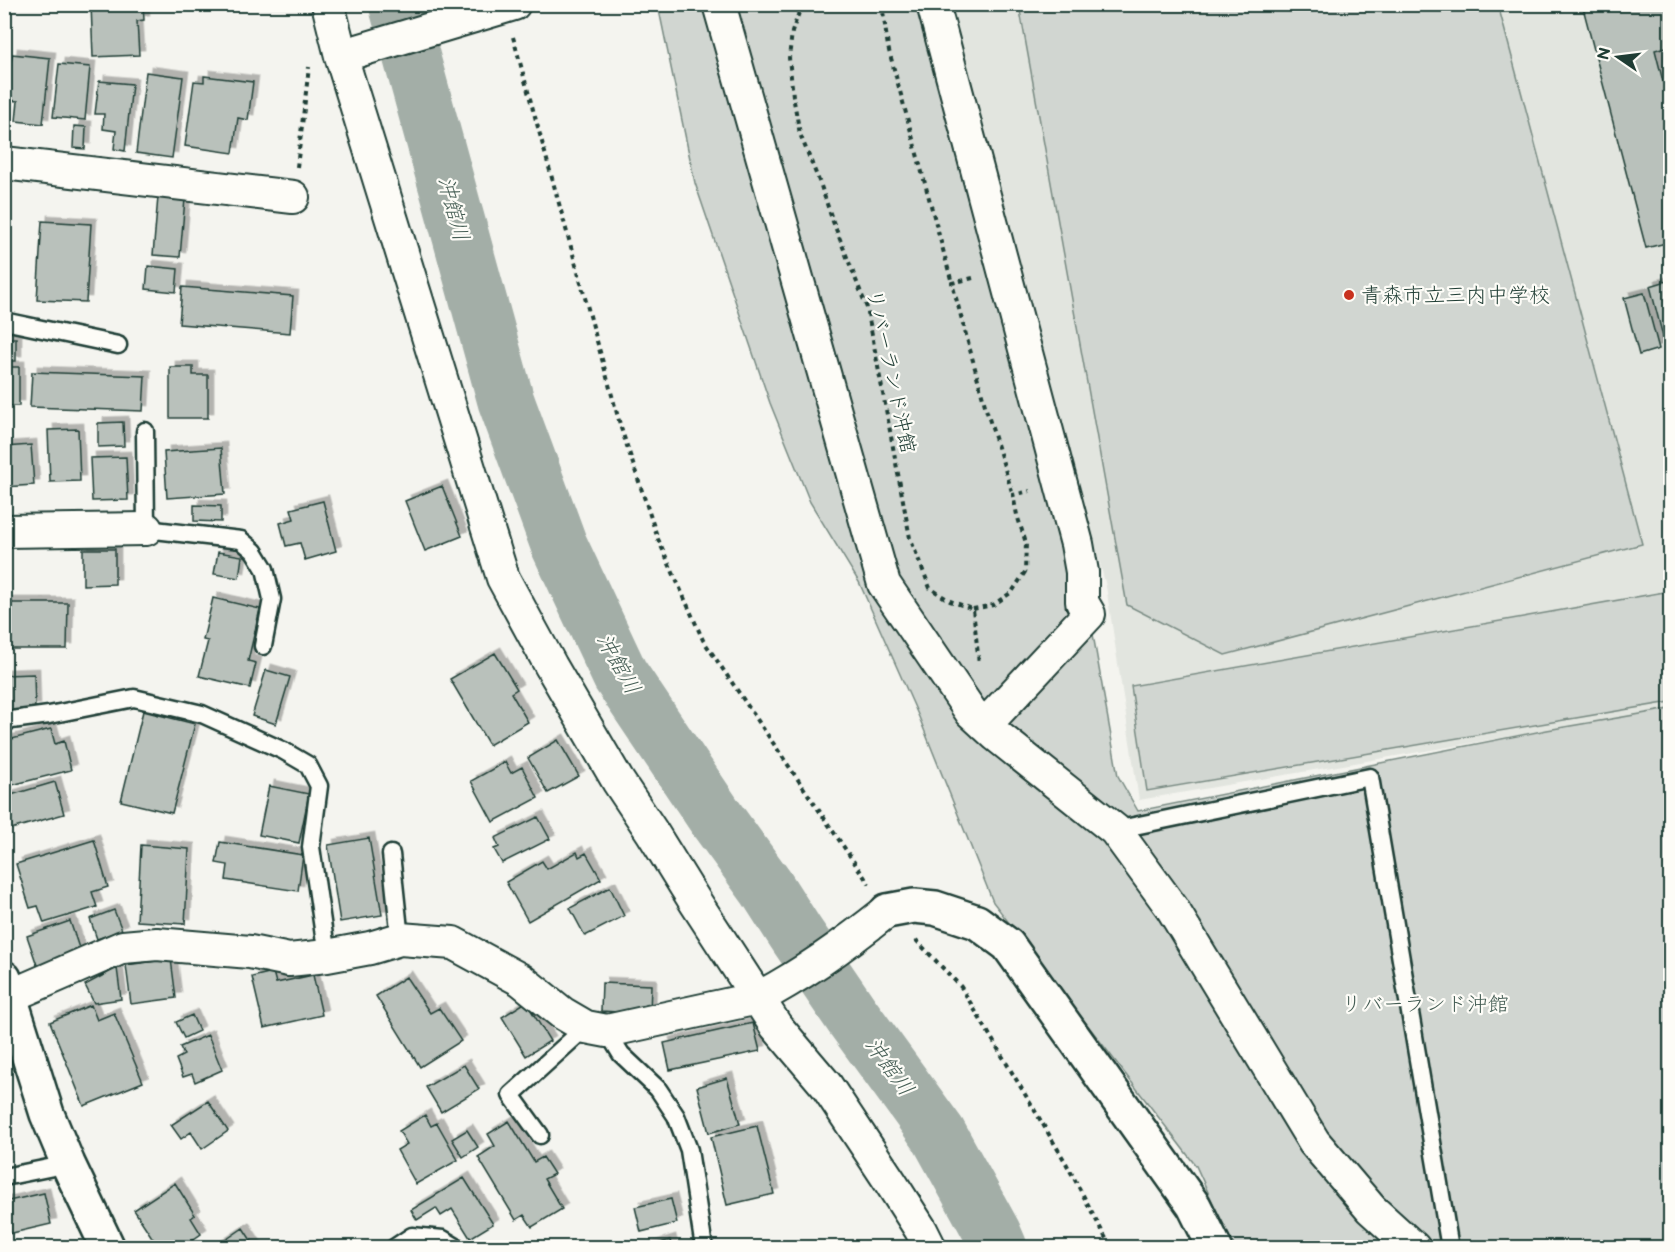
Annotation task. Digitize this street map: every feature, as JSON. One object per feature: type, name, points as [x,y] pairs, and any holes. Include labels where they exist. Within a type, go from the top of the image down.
[{"type":"street","points":[[328,4],[349,53],[502,578],[618,780],[767,993],[776,1026],[826,1086],[923,1242]]},
{"type":"street","points":[[719,4],[884,584],[971,712],[1115,830],[1172,908],[1314,1142],[1371,1209],[1413,1248]]},
{"type":"street","points":[[933,4],[1077,544],[1082,572],[1082,602],[1089,614],[985,725]]},
{"type":"street","points":[[349,53],[510,6]]},
{"type":"street","points":[[4,163],[293,197]]},
{"type":"street","points":[[4,531],[146,529]]},
{"type":"street","points":[[108,1248],[47,1114],[7,987],[123,947],[157,944],[250,952],[289,960],[370,948],[400,939],[453,943],[521,980],[562,1014],[597,1029],[767,993],[860,933],[887,911],[914,906],[935,908],[977,922],[1008,945],[1194,1206],[1215,1248]]},
{"type":"lane","points":[[4,321],[118,345]]},
{"type":"lane","points":[[145,431],[146,529],[241,540],[254,551],[265,569],[272,599],[263,646]]},
{"type":"lane","points":[[4,721],[49,715],[134,698],[202,714],[284,751],[308,765],[319,786],[311,847],[327,956]]},
{"type":"lane","points":[[1115,830],[1370,777],[1450,1248]]},
{"type":"lane","points":[[391,854],[400,939]]},
{"type":"lane","points":[[540,1135],[511,1095],[597,1029],[658,1089],[676,1116],[689,1150],[704,1248]]},
{"type":"lane","points":[[4,1177],[68,1164]]},
{"type":"lane","points":[[394,1248],[412,1236],[443,1239],[458,1248]]},
{"type":"path","name":"リバーランド沖館","points":[[802,4],[792,32],[789,58],[800,134],[867,308],[910,537],[930,588],[950,601],[973,609]]},
{"type":"path","points":[[882,4],[888,46],[986,409],[1026,543],[1025,572],[1012,592],[993,605],[973,609],[979,667]]},
{"type":"path","points":[[510,6],[621,428],[658,539],[703,640],[887,911],[961,987],[1066,1163],[1111,1248]]},
{"type":"path","points":[[293,197],[309,65]]},
{"type":"path","points":[[952,283],[1004,270]]},
{"type":"path","points":[[1013,495],[1061,484]]},
{"type":"shaded area","name":"青森市立三内中学校","points":[[949,5],[1670,5],[1670,709],[1139,800],[1106,586]]},
{"type":"green space","name":"リバーランド沖館","points":[[658,5],[919,5],[1082,572],[1118,776],[1138,811],[1547,730],[1670,709],[1670,1247],[1233,1247],[1196,1166],[993,902],[919,717],[859,582],[810,502],[770,403],[695,183]]},
{"type":"green space","name":"青森市立三内中学校","points":[[1019,5],[1498,5],[1642,544],[1225,655],[1127,605]]},
{"type":"green space","points":[[1670,591],[1670,702],[1147,791],[1131,686]]},
{"type":"building","points":[[91,4],[143,4],[144,20],[137,21],[139,55],[93,57]]},
{"type":"building","points":[[1582,4],[1670,4],[1670,46],[1655,50],[1670,109],[1670,242],[1646,248]]},
{"type":"building","points":[[12,54],[50,58],[43,124],[16,121],[18,101],[7,100]]},
{"type":"building","points":[[59,64],[90,67],[85,120],[53,117]]},
{"type":"building","points":[[146,72],[183,77],[172,158],[136,153]]},
{"type":"building","points":[[204,76],[253,82],[248,120],[238,118],[233,153],[185,146],[194,81],[204,82]]},
{"type":"building","points":[[99,81],[132,84],[125,151],[114,149],[116,131],[103,129],[104,114],[95,114]]},
{"type":"building","points":[[74,126],[86,127],[85,149],[73,148]]},
{"type":"building","points":[[158,197],[185,199],[180,257],[153,255]]},
{"type":"building","points":[[42,221],[91,224],[86,302],[37,300]]},
{"type":"building","points":[[148,266],[178,269],[176,292],[146,289]]},
{"type":"building","points":[[1670,280],[1670,364],[1650,286]]},
{"type":"building","points":[[182,287],[293,296],[290,333],[179,324]]},
{"type":"building","points":[[1644,293],[1659,349],[1639,355],[1624,298]]},
{"type":"building","points":[[4,338],[16,338],[16,361],[4,361]]},
{"type":"building","points":[[4,367],[19,367],[19,406],[4,406]]},
{"type":"building","points":[[170,367],[193,367],[193,375],[208,375],[208,418],[170,418]]},
{"type":"building","points":[[32,372],[145,376],[143,411],[30,407]]},
{"type":"building","points":[[123,422],[124,446],[98,447],[98,423]]},
{"type":"building","points":[[78,429],[80,481],[50,482],[48,430]]},
{"type":"building","points":[[31,445],[34,485],[4,487],[4,447]]},
{"type":"building","points":[[221,448],[225,494],[167,498],[164,452]]},
{"type":"building","points":[[126,457],[128,500],[92,501],[90,458]]},
{"type":"building","points":[[442,486],[462,536],[425,551],[405,501]]},
{"type":"building","points":[[323,501],[336,551],[305,560],[300,543],[286,546],[280,523],[294,519],[291,509]]},
{"type":"building","points":[[194,505],[221,506],[221,522],[194,521]]},
{"type":"building","points":[[83,549],[115,549],[115,584],[83,585]]},
{"type":"building","points":[[218,552],[242,556],[239,578],[214,574]]},
{"type":"building","points":[[213,598],[260,609],[248,661],[256,663],[250,688],[199,676],[208,641],[203,640]]},
{"type":"building","points":[[4,603],[68,603],[67,649],[4,649]]},
{"type":"building","points":[[495,653],[517,689],[511,693],[528,722],[489,745],[450,679]]},
{"type":"building","points":[[266,670],[290,677],[276,724],[252,716]]},
{"type":"building","points":[[34,674],[35,709],[4,710],[4,675]]},
{"type":"building","points":[[143,711],[195,724],[172,813],[121,801]]},
{"type":"building","points":[[51,729],[55,744],[64,741],[71,770],[4,787],[4,741]]},
{"type":"building","points":[[558,740],[579,776],[548,793],[528,758]]},
{"type":"building","points":[[505,762],[511,773],[522,767],[538,798],[493,822],[471,781]]},
{"type":"building","points":[[55,782],[64,814],[4,831],[4,797]]},
{"type":"building","points":[[269,786],[309,794],[299,843],[259,835]]},
{"type":"building","points":[[538,817],[550,839],[502,863],[494,849],[499,847],[495,838]]},
{"type":"building","points":[[369,838],[382,915],[340,922],[328,845]]},
{"type":"building","points":[[94,840],[108,887],[92,892],[97,907],[44,923],[38,906],[30,908],[16,864]]},
{"type":"building","points":[[220,842],[303,855],[298,891],[226,880],[228,865],[216,863]]},
{"type":"building","points":[[141,845],[189,849],[185,924],[137,921]]},
{"type":"building","points":[[577,852],[579,857],[586,853],[601,879],[528,921],[506,882],[542,861],[547,869]]},
{"type":"building","points":[[610,887],[624,916],[585,936],[570,908]]},
{"type":"building","points":[[114,910],[122,930],[97,939],[90,919]]},
{"type":"building","points":[[70,921],[81,954],[38,968],[27,936]]},
{"type":"building","points":[[171,959],[176,998],[131,1004],[126,965]]},
{"type":"building","points":[[117,968],[121,999],[94,1003],[85,985]]},
{"type":"building","points":[[273,972],[276,983],[313,975],[322,1015],[264,1028],[252,977]]},
{"type":"building","points":[[406,977],[430,1013],[439,1008],[461,1041],[420,1067],[376,996]]},
{"type":"building","points":[[602,983],[651,985],[650,1014],[601,1011]]},
{"type":"building","points":[[526,1002],[550,1041],[526,1056],[502,1017]]},
{"type":"building","points":[[91,1005],[97,1020],[114,1013],[143,1082],[84,1106],[50,1022]]},
{"type":"building","points":[[192,1015],[199,1031],[184,1038],[176,1022]]},
{"type":"building","points":[[753,1023],[760,1051],[670,1070],[664,1043]]},
{"type":"building","points":[[208,1035],[222,1070],[195,1082],[192,1074],[183,1077],[176,1059],[184,1055],[180,1047]]},
{"type":"building","points":[[464,1065],[479,1089],[441,1112],[426,1087]]},
{"type":"building","points":[[727,1078],[740,1124],[709,1133],[697,1087]]},
{"type":"building","points":[[208,1101],[228,1131],[202,1149],[191,1132],[181,1139],[171,1125]]},
{"type":"building","points":[[425,1115],[431,1126],[437,1123],[458,1160],[416,1184],[397,1150],[407,1144],[399,1131]]},
{"type":"building","points":[[509,1121],[534,1162],[543,1157],[554,1174],[544,1179],[562,1209],[532,1227],[524,1215],[516,1220],[478,1157],[495,1146],[488,1134]]},
{"type":"building","points":[[757,1126],[774,1194],[727,1205],[711,1137]]},
{"type":"building","points":[[467,1130],[478,1147],[463,1157],[452,1139]]},
{"type":"building","points":[[464,1178],[493,1224],[470,1238],[452,1209],[441,1216],[436,1208],[417,1220],[411,1210]]},
{"type":"building","points":[[175,1183],[195,1215],[191,1218],[201,1234],[181,1248],[159,1248],[134,1210]]},
{"type":"building","points":[[44,1193],[51,1224],[8,1234],[4,1202]]},
{"type":"building","points":[[671,1199],[677,1223],[641,1232],[635,1207]]},
{"type":"building","points":[[243,1228],[256,1248],[214,1248]]},
{"type":"building","points":[[670,1240],[672,1248],[644,1248]]},
{"type":"waterway","name":"沖館川","points":[[397,4],[506,401],[559,545],[620,675],[852,1016],[938,1134],[999,1248]]},
{"type":"place","name":"青森市立三内中学校","points":[[1349,295]]}]
